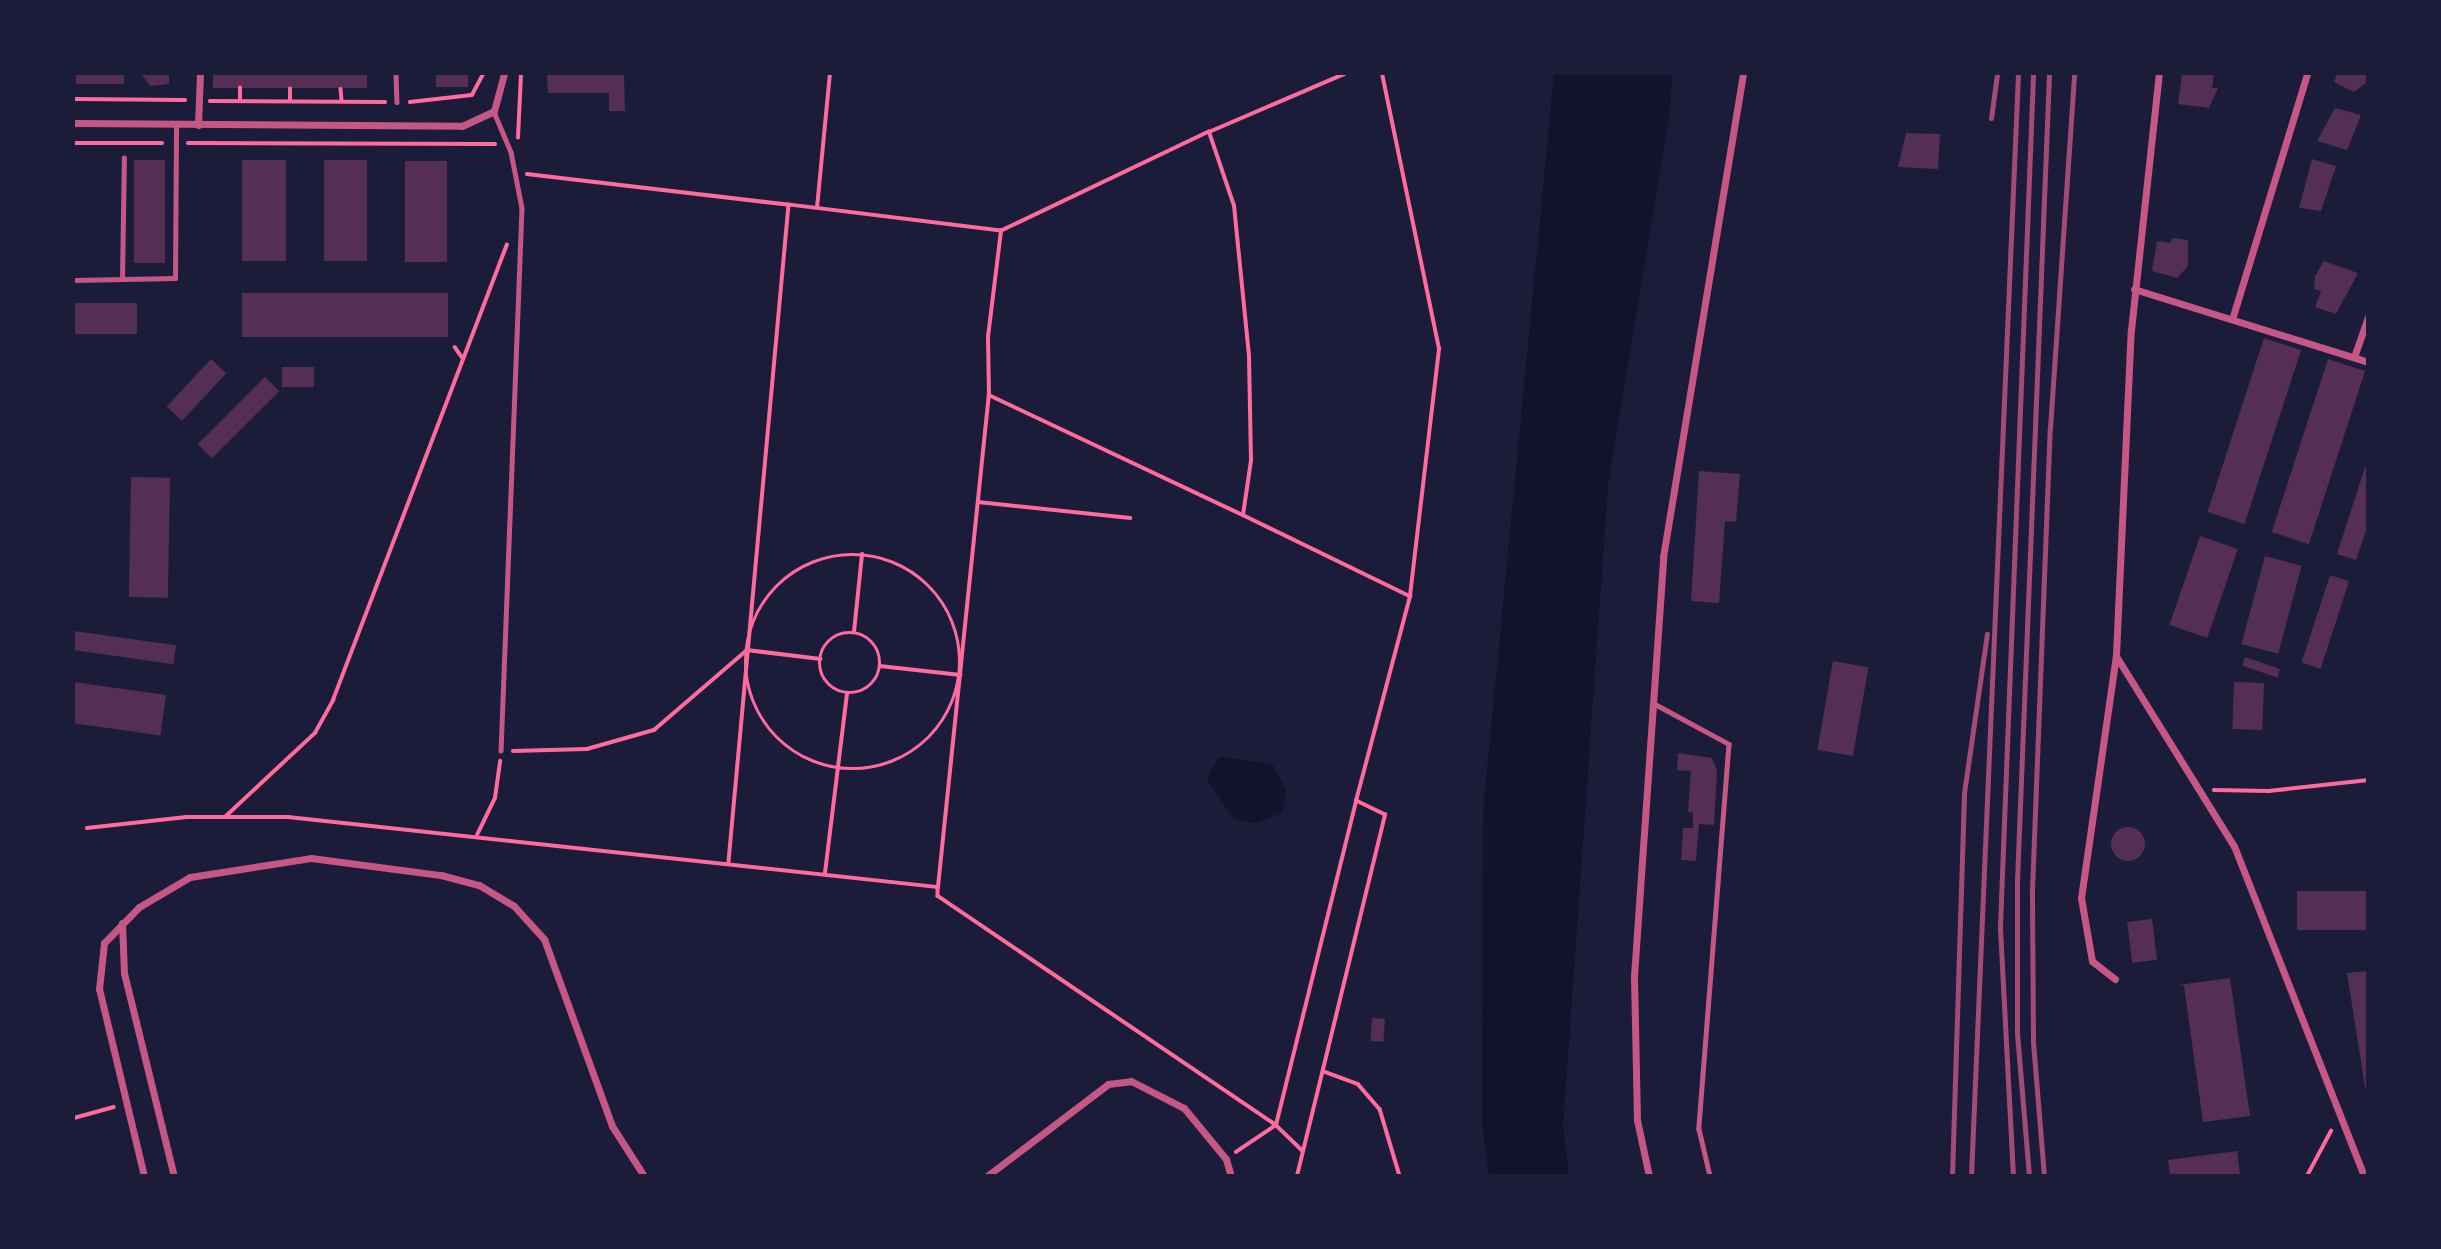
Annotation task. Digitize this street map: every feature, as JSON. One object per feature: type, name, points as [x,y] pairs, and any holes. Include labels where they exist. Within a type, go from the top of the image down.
[{"type":"street","points":[[198,125],[200,74]]},
{"type":"street","points":[[74,122],[176,125],[462,125],[494,111],[504,74]]},
{"type":"street","points":[[1649,1175],[1637,1120],[1634,975],[1655,704],[1663,556],[1743,74]]},
{"type":"street","points":[[2115,979],[2092,961],[2081,898],[2116,655],[2134,289],[2159,74]]},
{"type":"street","points":[[2233,316],[2307,74]]},
{"type":"street","points":[[2134,289],[2233,316],[2368,362]]},
{"type":"street","points":[[2354,357],[2368,317]]},
{"type":"street","points":[[2116,655],[2234,846],[2341,1106],[2364,1175]]},
{"type":"street","points":[[144,1175],[97,964],[122,922],[190,877],[275,859],[311,858],[479,885],[514,906],[544,940],[612,1126],[644,1175]]},
{"type":"street","points":[[122,922],[124,973],[174,1175]]},
{"type":"street","points":[[987,1175],[1108,1084],[1131,1081],[1184,1108],[1226,1159],[1231,1175]]},
{"type":"lane","points":[[396,74],[397,102]]},
{"type":"lane","points":[[494,111],[511,152],[522,208],[502,751]]},
{"type":"lane","points":[[74,280],[175,278],[176,125]]},
{"type":"lane","points":[[122,279],[124,158]]},
{"type":"lane","points":[[1655,704],[1729,744],[1699,1129],[1710,1175]]},
{"type":"path","points":[[74,99],[397,102],[459,100],[477,89],[483,74]]},
{"type":"path","points":[[517,145],[521,74]]},
{"type":"path","points":[[817,208],[830,74]]},
{"type":"path","points":[[520,172],[1001,231],[1209,132],[1344,74]]},
{"type":"path","points":[[1226,1159],[1276,1125],[1410,596],[1439,349],[1382,74]]},
{"type":"path","points":[[240,89],[240,101]]},
{"type":"path","points":[[290,89],[290,101]]},
{"type":"path","points":[[341,89],[342,101]]},
{"type":"path","points":[[1209,132],[1234,206],[1249,356],[1251,461],[1243,515]]},
{"type":"path","points":[[74,143],[505,144]]},
{"type":"path","points":[[729,862],[789,205]]},
{"type":"path","points":[[1001,231],[988,337],[989,395],[938,896],[1276,1125],[1303,1151]]},
{"type":"path","points":[[224,817],[315,733],[333,699],[512,233]]},
{"type":"path","points":[[455,347],[463,357]]},
{"type":"path","points":[[989,395],[1410,596]]},
{"type":"path","points":[[978,502],[1130,517]]},
{"type":"path","points":[[853,633],[862,554]]},
{"type":"path","points":[[862,554],[895,562],[925,581],[946,608],[958,640],[960,675],[939,726],[919,746],[869,768],[838,768],[790,748],[770,729],[747,678],[747,650],[755,618],[773,590],[798,569],[829,557],[862,554]]},
{"type":"path","points":[[853,633],[876,648],[880,666],[872,683],[847,693],[830,685],[820,659],[828,642],[853,633]]},
{"type":"path","points":[[477,835],[495,798],[502,751],[587,749],[654,730],[747,650],[820,659]]},
{"type":"path","points":[[880,666],[960,675]]},
{"type":"path","points":[[825,873],[847,693]]},
{"type":"path","points":[[2193,782],[2212,790],[2269,792],[2368,780]]},
{"type":"path","points":[[1297,1175],[1325,1072],[1385,815],[1356,801]]},
{"type":"path","points":[[87,828],[224,817],[477,835],[938,887]]},
{"type":"path","points":[[1325,1072],[1358,1084],[1380,1109],[1400,1175]]},
{"type":"path","points":[[2307,1175],[2341,1106]]},
{"type":"path","points":[[74,1118],[114,1107]]},
{"type":"shaded area","points":[[1554,74],[1672,74],[1670,111],[1608,486],[1563,1127],[1569,1175],[1489,1175],[1482,1123],[1483,812]]},
{"type":"shaded area","points":[[1219,757],[1272,764],[1286,790],[1282,813],[1256,823],[1234,819],[1207,779]]},
{"type":"building","points":[[76,74],[124,74],[124,84],[76,84]]},
{"type":"building","points":[[141,74],[169,74],[169,84],[150,86]]},
{"type":"building","points":[[213,74],[367,74],[367,88],[213,88]]},
{"type":"building","points":[[436,74],[468,74],[468,87],[436,87]]},
{"type":"building","points":[[547,74],[624,74],[625,111],[609,111],[609,93],[548,93]]},
{"type":"building","points":[[2182,74],[2214,74],[2212,88],[2218,88],[2209,108],[2178,104]]},
{"type":"building","points":[[2337,74],[2367,74],[2368,81],[2354,92],[2334,82]]},
{"type":"building","points":[[2335,108],[2361,115],[2347,150],[2317,141]]},
{"type":"building","points":[[1906,133],[1940,134],[1938,169],[1898,167]]},
{"type":"building","points":[[2312,159],[2336,166],[2321,211],[2299,208]]},
{"type":"building","points":[[134,160],[165,160],[165,263],[134,263]]},
{"type":"building","points":[[242,160],[286,160],[286,261],[242,261]]},
{"type":"building","points":[[324,160],[367,160],[367,261],[324,261]]},
{"type":"building","points":[[405,161],[447,161],[447,262],[405,262]]},
{"type":"building","points":[[2172,238],[2188,240],[2188,266],[2177,278],[2152,271],[2157,241],[2171,243]]},
{"type":"building","points":[[2324,261],[2358,273],[2336,314],[2315,307],[2321,291],[2314,289],[2315,276]]},
{"type":"building","points":[[242,293],[448,293],[448,337],[242,337]]},
{"type":"building","points":[[74,303],[137,303],[137,334],[74,334]]},
{"type":"building","points":[[2264,338],[2301,350],[2245,524],[2207,512]]},
{"type":"building","points":[[211,359],[226,373],[182,421],[167,407]]},
{"type":"building","points":[[2328,359],[2365,371],[2309,544],[2272,532]]},
{"type":"building","points":[[282,367],[314,367],[314,387],[282,387]]},
{"type":"building","points":[[265,377],[279,391],[212,458],[198,444]]},
{"type":"building","points":[[2367,461],[2368,525],[2356,560],[2337,554]]},
{"type":"building","points":[[1699,471],[1740,474],[1736,522],[1725,521],[1719,603],[1691,601]]},
{"type":"building","points":[[131,477],[170,478],[168,598],[129,597]]},
{"type":"building","points":[[2200,536],[2238,549],[2207,638],[2169,625]]},
{"type":"building","points":[[2265,556],[2302,566],[2278,654],[2241,644]]},
{"type":"building","points":[[2330,575],[2349,581],[2321,669],[2302,662]]},
{"type":"building","points":[[74,631],[176,645],[173,664],[74,650]]},
{"type":"building","points":[[2245,657],[2280,669],[2277,678],[2242,666]]},
{"type":"building","points":[[1833,661],[1868,667],[1853,756],[1817,750]]},
{"type":"building","points":[[74,682],[166,695],[160,736],[74,723]]},
{"type":"building","points":[[2234,682],[2264,683],[2262,730],[2232,729]]},
{"type":"building","points":[[1678,753],[1712,758],[1717,771],[1714,825],[1699,824],[1696,861],[1681,860],[1683,828],[1693,828],[1693,812],[1688,812],[1691,771],[1677,770]]},
{"type":"building","points":[[2128,827],[2140,832],[2145,844],[2140,856],[2128,861],[2116,856],[2111,844],[2116,832]]},
{"type":"building","points":[[2297,891],[2368,891],[2368,930],[2297,930]]},
{"type":"building","points":[[2152,919],[2157,960],[2132,963],[2127,922]]},
{"type":"building","points":[[2368,971],[2368,1093],[2366,1093],[2347,973]]},
{"type":"building","points":[[2230,978],[2250,1116],[2203,1122],[2184,986],[2179,985]]},
{"type":"building","points":[[1372,1018],[1385,1019],[1383,1042],[1370,1041]]},
{"type":"building","points":[[2237,1151],[2240,1175],[2170,1175],[2168,1160]]},
{"type":"railway","points":[[1991,118],[1997,74]]},
{"type":"railway","points":[[1971,1176],[2018,74]]},
{"type":"railway","points":[[2013,1176],[2000,926],[2033,74]]},
{"type":"railway","points":[[2029,1176],[2017,1032],[2017,881],[2049,74]]},
{"type":"railway","points":[[2044,1176],[2033,1042],[2032,890],[2050,428],[2074,74]]},
{"type":"railway","points":[[1952,1176],[1964,793],[1987,634]]}]
